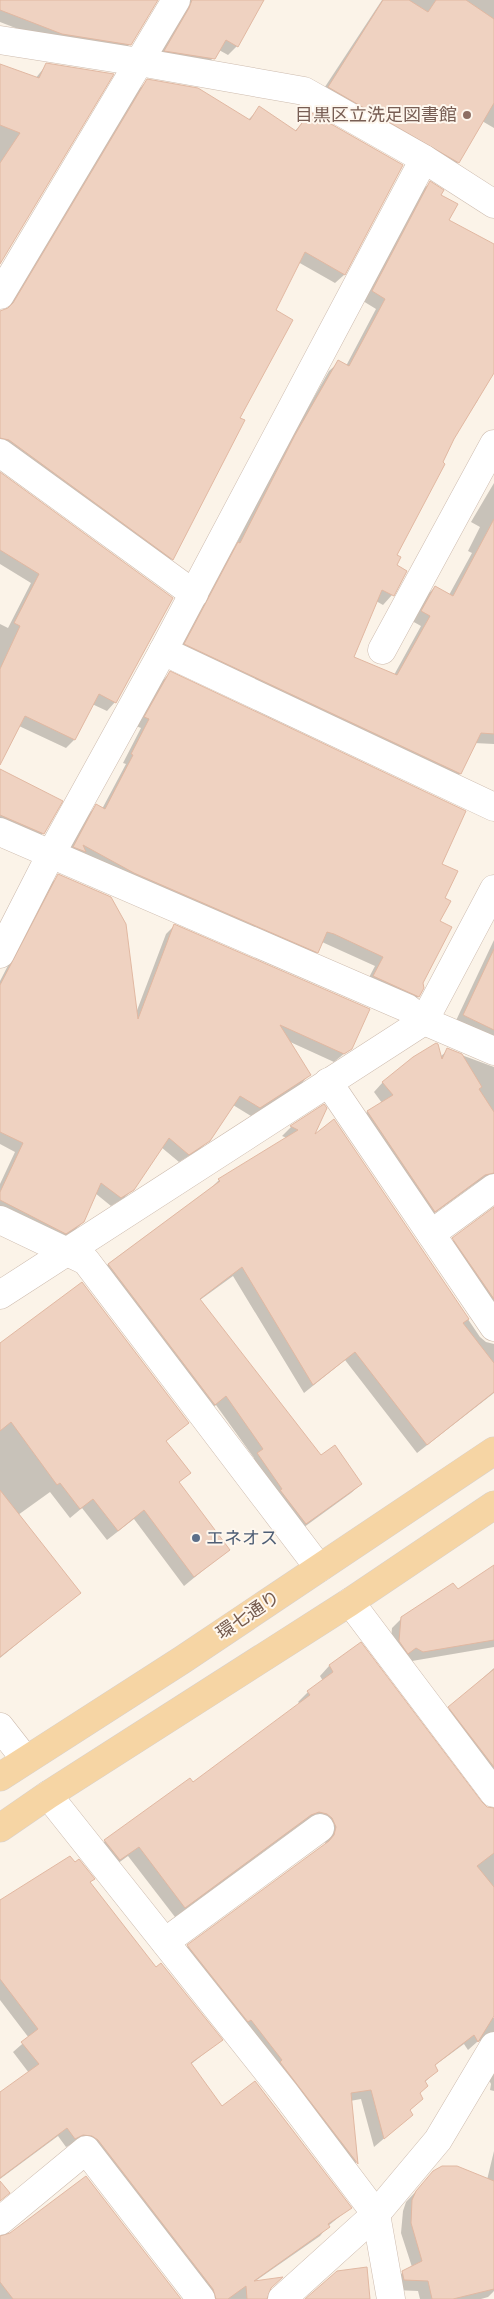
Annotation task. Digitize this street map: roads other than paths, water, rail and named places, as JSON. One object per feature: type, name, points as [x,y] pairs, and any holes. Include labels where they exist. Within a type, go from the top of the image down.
[{"type":"main road","name":"環七通り","points":[[0,1777],[25,1759],[182,1660],[494,1451]]},
{"type":"main road","points":[[0,1828],[48,1795],[350,1602],[494,1504]]},
{"type":"street","points":[[0,295],[176,0]]},
{"type":"street","points":[[0,40],[304,91],[424,159],[494,204]]},
{"type":"street","points":[[0,954],[51,854],[194,594],[424,159]]},
{"type":"street","points":[[382,650],[494,444]]},
{"type":"street","points":[[0,453],[194,594]]},
{"type":"street","points":[[163,651],[494,807]]},
{"type":"street","points":[[0,832],[406,1008],[424,1020],[494,1051]]},
{"type":"street","points":[[0,1295],[424,1020],[494,889]]},
{"type":"street","points":[[328,1082],[494,1327]]},
{"type":"street","points":[[431,1234],[494,1188]]},
{"type":"street","points":[[0,1220],[86,1261],[319,1568]]},
{"type":"street","points":[[350,1602],[494,1793]]},
{"type":"street","points":[[0,1727],[25,1759]]},
{"type":"street","points":[[48,1795],[284,2092],[376,2214],[392,2299]]},
{"type":"street","points":[[165,1942],[320,1828]]},
{"type":"street","points":[[282,2299],[376,2214],[438,2140],[494,2046]]},
{"type":"street","points":[[0,2221],[86,2150],[202,2299]]},
{"type":"place","name":"目黒区立洗足図書館","points":[[467,115]]},
{"type":"place","name":"エネオス","points":[[196,1538]]}]
